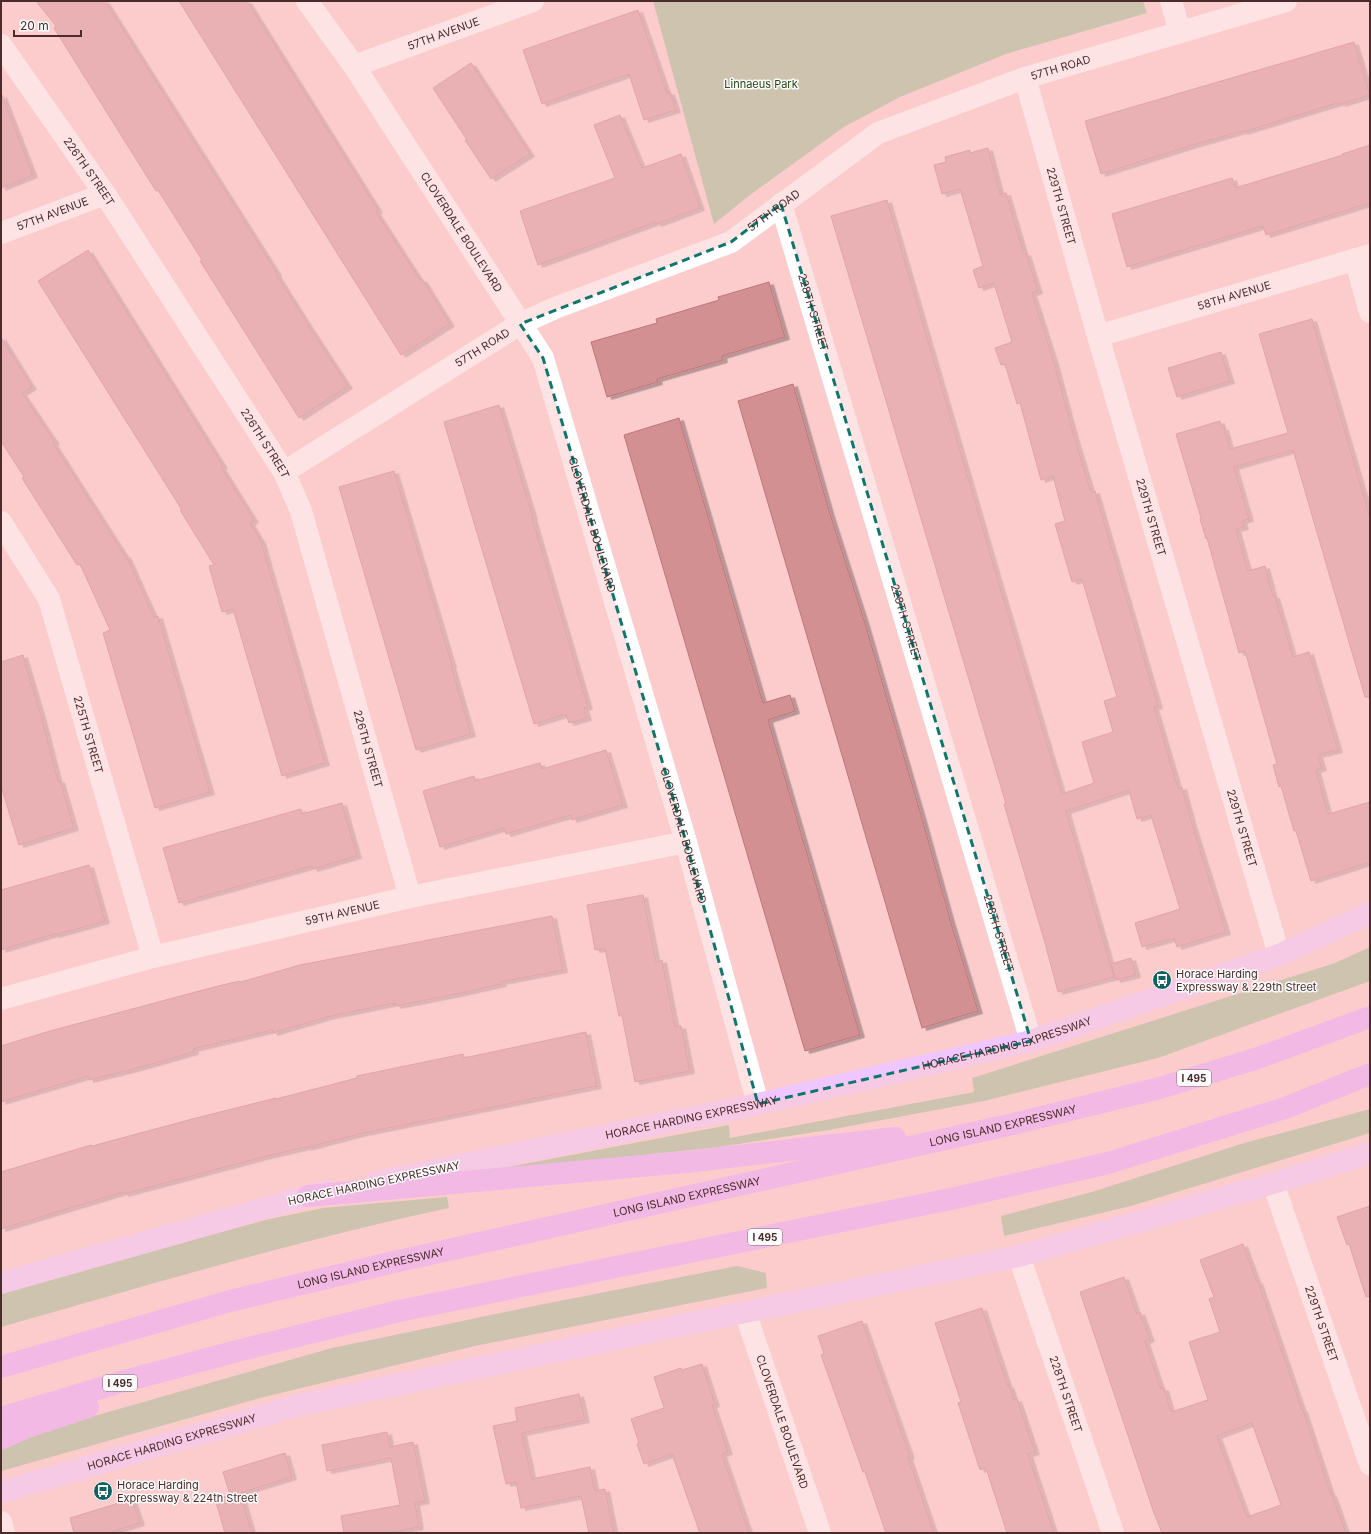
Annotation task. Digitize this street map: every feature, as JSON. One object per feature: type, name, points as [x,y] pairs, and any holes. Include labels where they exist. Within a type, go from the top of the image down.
[{"type":"highway","name":"LONG ISLAND EXPRESSWAY","points":[[1,1367],[230,1301],[390,1263],[1013,1124],[1160,1088],[1258,1058],[1370,1018]]},
{"type":"highway","name":"I 495","points":[[1,1418],[121,1382],[241,1350],[399,1312],[951,1199],[1108,1163],[1285,1108],[1370,1074]]},
{"type":"highway","points":[[1285,1108],[1370,1091]]},
{"type":"highway","points":[[308,1196],[686,1162],[1013,1124]]},
{"type":"highway","points":[[1,1439],[24,1428],[144,1389],[241,1350]]},
{"type":"main road","name":"HORACE HARDING EXPRESSWAY","points":[[1,1283],[308,1196],[758,1104],[1031,1041],[1280,955],[1370,913]]},
{"type":"main road","name":"HORACE HARDING EXPRESSWAY","points":[[1,1492],[295,1406],[1019,1256],[1274,1183],[1370,1153]]},
{"type":"street","name":"CLOVERDALE BOULEVARD","points":[[307,1],[354,66],[543,358],[686,842],[758,1104]]},
{"type":"street","name":"57TH AVENUE","points":[[354,66],[533,1]]},
{"type":"street","points":[[1171,1],[1180,32]]},
{"type":"street","name":"57TH ROAD","points":[[284,472],[520,324],[555,308],[731,242],[878,133],[1025,78],[1286,1]]},
{"type":"street","name":"226TH STREET","points":[[1,46],[105,194],[284,472],[301,511],[410,897]]},
{"type":"street","name":"229TH STREET","points":[[1025,78],[1098,336],[1280,955]]},
{"type":"street","name":"57TH AVENUE","points":[[1,233],[105,194]]},
{"type":"street","name":"228TH STREET","points":[[781,204],[1031,1041]]},
{"type":"street","points":[[1362,257],[1370,312]]},
{"type":"street","name":"58TH AVENUE","points":[[1098,336],[1362,257]]},
{"type":"street","name":"225TH STREET","points":[[1,522],[49,599],[153,957]]},
{"type":"street","name":"59TH AVENUE","points":[[1,999],[153,957],[410,897],[686,842]]},
{"type":"street","name":"229TH STREET","points":[[1274,1183],[1370,1464]]},
{"type":"street","name":"228TH STREET","points":[[1019,1256],[1113,1533]]},
{"type":"street","name":"CLOVERDALE BOULEVARD","points":[[745,1312],[820,1533]]},
{"type":"street","points":[[1,1522],[4,1533]]},
{"type":"highlighted area","points":[[781,204],[1031,1041],[758,1104],[686,842],[543,358],[520,324],[731,242]]},
{"type":"green space","name":"Linnaeus Park","points":[[653,1],[1143,1],[1147,13],[1006,54],[900,97],[844,127],[750,195],[714,224]]},
{"type":"green space","points":[[1370,947],[1370,981],[1158,1058],[984,1101],[829,1130],[719,1147],[482,1172],[729,1125],[730,1138],[974,1092],[972,1078],[1335,963]]},
{"type":"green space","points":[[1370,1109],[1370,1133],[1131,1206],[1004,1236],[1001,1216],[1092,1192],[1241,1144]]},
{"type":"green space","points":[[447,1197],[449,1208],[336,1234],[168,1279],[1,1327],[1,1293],[265,1220],[323,1208]]},
{"type":"green space","points":[[737,1266],[766,1273],[767,1288],[475,1346],[260,1398],[1,1471],[1,1449],[56,1427],[332,1348]]},
{"type":"building","points":[[36,1],[105,1],[348,386],[299,418],[200,261],[202,260],[158,190],[156,191],[54,28],[56,26]]},
{"type":"building","points":[[179,1],[247,1],[378,210],[376,212],[420,280],[422,279],[450,324],[401,355]]},
{"type":"building","points":[[638,10],[667,93],[670,92],[676,110],[644,120],[629,74],[542,104],[523,50]]},
{"type":"building","points":[[1354,42],[1370,95],[1190,146],[1101,174],[1085,121]]},
{"type":"building","points":[[471,63],[530,154],[491,179],[433,88]]},
{"type":"building","points":[[1,95],[33,175],[1,188]]},
{"type":"building","points":[[620,115],[642,168],[681,154],[700,208],[657,224],[656,222],[538,265],[520,211],[615,178],[594,125]]},
{"type":"building","points":[[1370,145],[1370,203],[1266,235],[1263,226],[1127,267],[1112,214],[1232,178],[1235,188],[1343,155],[1342,154]]},
{"type":"building","points":[[988,148],[1000,194],[1006,193],[1024,254],[1026,253],[1038,291],[1032,293],[1054,362],[1091,492],[1095,491],[1158,706],[1154,707],[1178,788],[1182,787],[1226,932],[1177,947],[1174,938],[1142,947],[1135,923],[1180,909],[1151,815],[1137,819],[1129,790],[1066,811],[1114,977],[1058,992],[1004,804],[1006,804],[831,216],[887,200],[1062,794],[1094,783],[1082,742],[1113,732],[1104,701],[1117,697],[1082,579],[1072,582],[1055,524],[1065,521],[1053,476],[1041,480],[1020,403],[1017,404],[1005,364],[1001,365],[995,348],[1012,342],[994,283],[979,288],[973,270],[983,266],[960,189],[942,194],[934,165],[946,162],[945,157],[970,150],[970,153]]},
{"type":"building","points":[[88,250],[223,466],[221,467],[254,520],[250,523],[261,541],[325,763],[282,776],[233,609],[222,612],[209,566],[214,565],[180,510],[182,510],[38,281]]},
{"type":"building","points":[[769,282],[785,337],[722,356],[723,360],[657,379],[658,382],[607,397],[591,342],[657,323],[656,319],[719,300],[718,297]]},
{"type":"building","points":[[1312,319],[1370,517],[1370,697],[1365,697],[1293,450],[1234,467],[1249,519],[1242,521],[1244,527],[1236,529],[1248,571],[1265,566],[1293,657],[1309,652],[1338,750],[1318,755],[1322,768],[1316,770],[1328,814],[1370,802],[1370,862],[1311,881],[1281,786],[1279,787],[1273,765],[1277,764],[1245,651],[1239,653],[1176,434],[1220,421],[1222,428],[1224,428],[1230,449],[1288,433],[1259,334]]},
{"type":"building","points":[[1,337],[32,387],[22,393],[55,442],[53,443],[125,556],[126,555],[154,617],[158,616],[210,792],[155,808],[103,633],[110,630],[80,564],[77,565],[22,478],[24,477],[1,441]]},
{"type":"building","points":[[1221,352],[1230,381],[1177,397],[1168,368]]},
{"type":"building","points":[[793,384],[830,514],[864,620],[951,923],[978,1011],[922,1028],[738,401]]},
{"type":"building","points":[[499,405],[588,707],[584,708],[587,718],[569,723],[566,714],[534,724],[444,422]]},
{"type":"building","points":[[679,418],[763,703],[790,695],[795,711],[768,720],[860,1035],[805,1051],[624,435]]},
{"type":"building","points":[[394,471],[471,734],[416,750],[339,487]]},
{"type":"building","points":[[23,655],[58,781],[60,780],[74,828],[19,845],[1,786],[1,662]]},
{"type":"building","points":[[606,750],[623,805],[572,820],[571,815],[506,834],[504,828],[440,847],[423,791],[474,776],[475,781],[540,763],[542,769]]},
{"type":"building","points":[[342,803],[357,856],[313,869],[312,866],[179,903],[163,848],[301,809],[302,814]]},
{"type":"building","points":[[89,865],[105,921],[1,950],[1,890]]},
{"type":"building","points":[[643,895],[656,962],[662,960],[675,1027],[681,1026],[690,1071],[635,1082],[622,1016],[619,1016],[605,949],[595,950],[587,905]]},
{"type":"building","points":[[552,916],[563,970],[501,982],[502,984],[457,994],[396,1006],[395,1003],[327,1017],[273,1033],[272,1030],[193,1049],[194,1052],[134,1069],[89,1080],[88,1076],[1,1102],[1,1046],[50,1031],[218,986],[241,982],[300,965]]},
{"type":"building","points":[[1131,958],[1136,975],[1116,980],[1111,964]]},
{"type":"building","points":[[586,1032],[597,1086],[359,1134],[306,1148],[267,1156],[124,1194],[123,1192],[1,1229],[1,1172],[91,1145],[92,1146],[196,1118],[357,1078],[357,1076],[463,1054],[464,1058]]},
{"type":"building","points":[[1370,1206],[1370,1296],[1366,1297],[1349,1244],[1347,1245],[1337,1217]]},
{"type":"building","points":[[1243,1244],[1257,1282],[1258,1281],[1331,1495],[1332,1494],[1346,1533],[1162,1533],[1080,1292],[1124,1277],[1137,1314],[1140,1312],[1150,1339],[1145,1341],[1161,1389],[1164,1388],[1171,1412],[1208,1400],[1189,1342],[1220,1332],[1209,1299],[1214,1297],[1200,1260]],"holes":[[[1252,1423],[1281,1505],[1247,1517],[1217,1436]]]},
{"type":"building","points":[[982,1308],[1008,1386],[1009,1385],[1014,1400],[1017,1399],[1035,1452],[1028,1454],[1054,1533],[1007,1533],[986,1468],[980,1470],[958,1403],[961,1402],[935,1323]]},
{"type":"building","points":[[862,1321],[910,1456],[908,1457],[934,1533],[886,1533],[821,1355],[824,1354],[818,1336]]},
{"type":"building","points":[[702,1364],[715,1404],[712,1405],[728,1452],[722,1454],[749,1533],[700,1533],[672,1454],[644,1464],[637,1444],[639,1443],[631,1419],[664,1408],[654,1377],[681,1368],[682,1370]]},
{"type":"building","points":[[579,1394],[585,1420],[522,1433],[532,1479],[590,1467],[595,1491],[605,1489],[614,1533],[589,1533],[581,1496],[521,1508],[516,1482],[506,1484],[493,1426],[517,1421],[515,1408]]},
{"type":"building","points":[[387,1432],[390,1447],[413,1442],[425,1501],[415,1503],[419,1527],[388,1533],[344,1533],[341,1516],[400,1505],[391,1458],[327,1471],[322,1445]]},
{"type":"building","points":[[285,1453],[292,1477],[240,1493],[252,1533],[225,1533],[215,1499],[230,1495],[223,1472]]},
{"type":"building","points":[[132,1499],[140,1523],[108,1533],[74,1533],[70,1518]]},
{"type":"place","name":"Horace Harding Expressway & 229th Street","points":[[1162,980]]},
{"type":"place","name":"Horace Harding Expressway & 224th Street","points":[[103,1491]]}]
